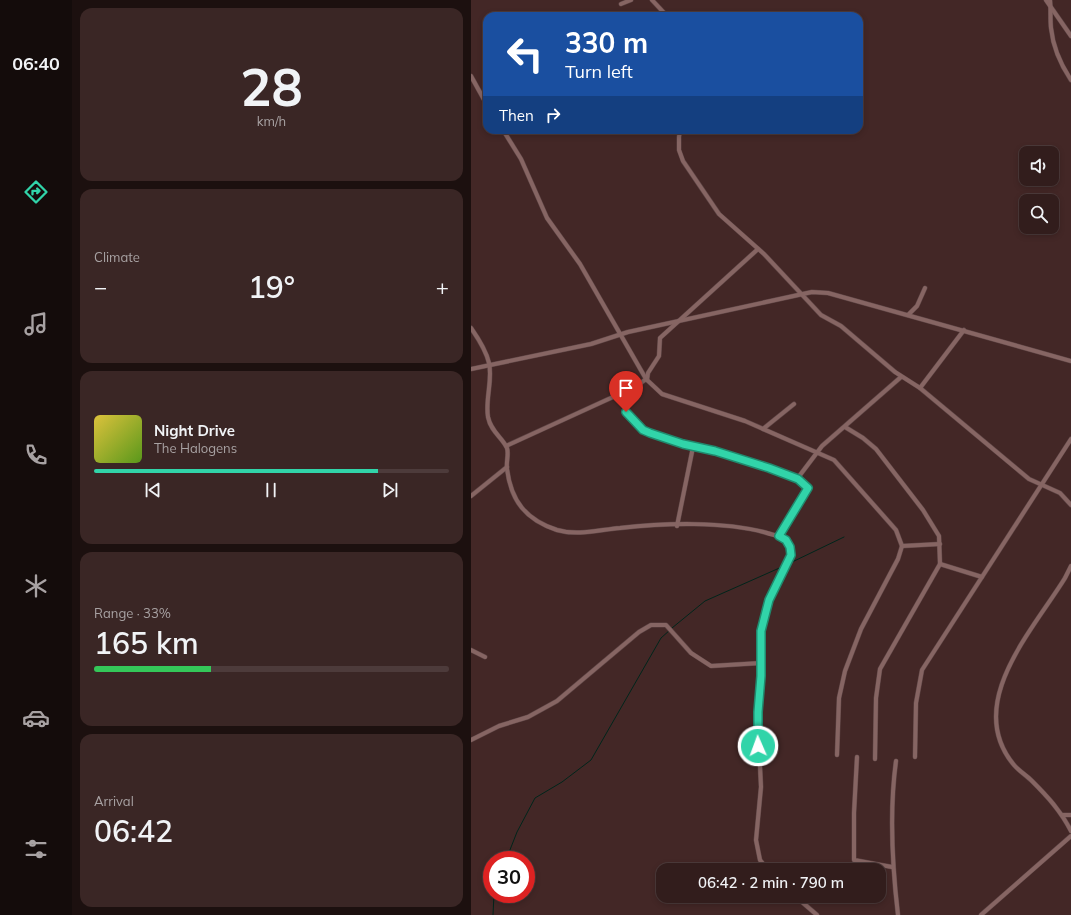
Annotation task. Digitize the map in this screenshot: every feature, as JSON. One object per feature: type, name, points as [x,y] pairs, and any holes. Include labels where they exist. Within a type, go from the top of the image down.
[{"type":"street","points":[[621,4],[631,0]]},
{"type":"street","points":[[652,0],[663,12]]},
{"type":"street","points":[[1046,0],[1071,36]]},
{"type":"street","points":[[1050,0],[1051,28],[1058,57],[1071,80]]},
{"type":"street","points":[[471,76],[483,98]]},
{"type":"street","points":[[505,134],[521,159],[547,218],[580,264],[619,335],[646,379],[662,394],[727,415],[834,460],[896,530],[902,546],[895,569],[861,629],[845,671],[839,698],[837,755]]},
{"type":"street","points":[[679,134],[679,150],[683,161],[698,186],[719,214],[758,249],[821,315],[841,326],[901,376],[920,388],[1029,479],[1041,483],[1060,493],[1071,505]]},
{"type":"street","points":[[506,446],[637,386],[646,379],[648,373],[659,356],[660,338],[758,249]]},
{"type":"street","points":[[908,315],[917,306],[925,288]]},
{"type":"street","points":[[471,368],[591,344],[619,335],[799,293],[828,293],[1071,361]]},
{"type":"street","points":[[471,328],[480,340],[489,364],[487,403],[489,419],[493,431],[506,446],[507,467],[510,484],[519,505],[531,518],[558,530],[579,533],[620,528],[677,526],[745,527],[779,536],[786,540],[790,547],[791,555],[765,615],[761,631],[758,724],[761,787],[756,840],[760,860],[762,863]]},
{"type":"street","points":[[920,388],[964,330]]},
{"type":"street","points":[[798,479],[816,453],[901,376]]},
{"type":"street","points":[[616,395],[626,412],[643,430],[693,447],[769,468],[798,479],[807,487],[807,490],[779,536]]},
{"type":"street","points":[[763,429],[794,404]]},
{"type":"street","points":[[845,427],[863,438],[896,473],[935,528],[940,544],[940,564],[880,669],[876,698],[875,759]]},
{"type":"street","points":[[915,757],[917,703],[921,670],[1071,439]]},
{"type":"street","points":[[677,526],[693,447]]},
{"type":"street","points":[[471,496],[507,467]]},
{"type":"street","points":[[902,546],[940,544]]},
{"type":"street","points":[[940,564],[982,577]]},
{"type":"street","points":[[1071,566],[1065,578],[1008,667],[1000,685],[995,719],[1001,746],[1014,765],[1050,799],[1063,815],[1071,831]]},
{"type":"street","points":[[471,740],[499,726],[528,717],[557,701],[630,639],[651,625],[666,626],[691,653],[711,666],[761,663]]},
{"type":"street","points":[[471,650],[485,657]]},
{"type":"street","points":[[857,757],[854,813],[854,860],[892,867]]},
{"type":"street","points":[[896,761],[892,808],[892,867],[898,915]]},
{"type":"street","points":[[1063,815],[1071,815]]},
{"type":"street","points":[[981,915],[1071,836]]},
{"type":"street","points":[[803,903],[817,915]]},
{"type":"waterway","points":[[788,564],[844,537]]},
{"type":"waterway","points":[[672,628],[705,601],[784,566]]},
{"type":"waterway","points":[[510,851],[517,832],[535,798],[562,782],[591,760],[661,638],[670,630]]},
{"type":"waterway","points":[[493,915],[494,903]]},
{"type":"route","points":[[626,412],[643,430],[650,433],[683,444],[715,451],[743,461],[758,464],[798,479],[798,481],[808,488],[779,536],[786,540],[790,547],[791,555],[769,600],[761,631],[758,746]]}]
